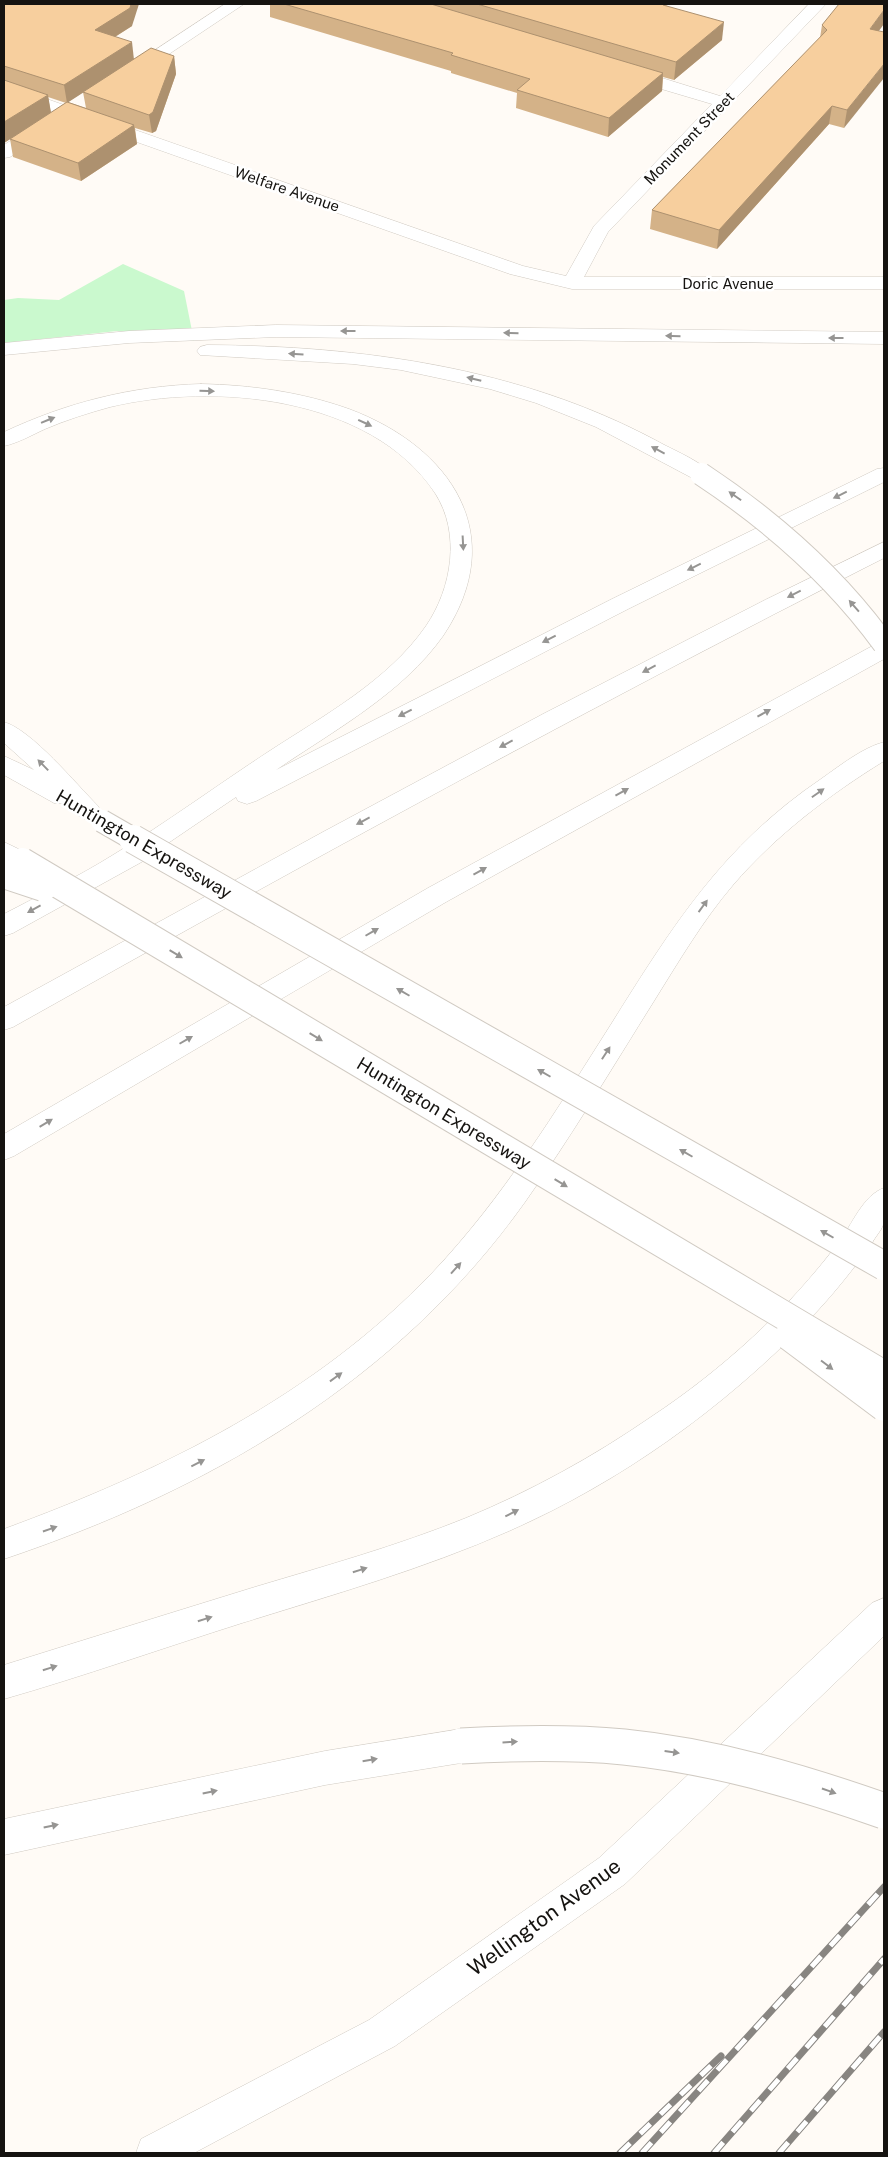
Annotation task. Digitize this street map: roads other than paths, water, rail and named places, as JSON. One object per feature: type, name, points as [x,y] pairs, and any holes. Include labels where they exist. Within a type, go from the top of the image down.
[{"type":"main road","points":[[119,79],[236,4]]},
{"type":"main road","name":"Monument Street","points":[[572,283],[600,230],[818,4]]},
{"type":"main road","points":[[611,68],[724,102]]},
{"type":"main road","name":"Welfare Avenue","points":[[4,89],[517,270],[572,283]]},
{"type":"main road","points":[[4,153],[85,101]]},
{"type":"main road","name":"Doric Avenue","points":[[572,283],[884,283]]},
{"type":"main road","points":[[4,349],[129,337],[276,331],[884,338]]},
{"type":"main road","points":[[4,364],[161,353],[227,351],[303,354],[386,362],[468,378],[548,400],[626,433],[701,474],[765,519],[806,554],[844,593],[884,644]]},
{"type":"main road","points":[[4,440],[62,414],[130,397],[203,390],[274,396],[340,412],[368,424],[393,439],[417,457],[438,478],[453,503],[462,530],[464,557],[460,581],[448,609],[434,632],[410,658],[347,710],[123,861]]},
{"type":"main road","points":[[4,926],[123,861],[498,665],[884,474]]},
{"type":"main road","points":[[4,1020],[218,900],[499,748],[884,548]]},
{"type":"main road","points":[[4,1148],[429,900],[694,751],[884,649]]},
{"type":"main road","points":[[4,730],[32,753],[96,816]]},
{"type":"main road","points":[[4,1544],[68,1523],[152,1487],[224,1450],[288,1412],[350,1366],[407,1318],[456,1268],[492,1225],[525,1179],[675,946],[704,904],[734,866],[771,830],[811,798],[884,750]]},
{"type":"main road","name":"Huntington Expressway","points":[[4,764],[884,1266]]},
{"type":"main road","name":"Huntington Expressway","points":[[10,862],[89,902],[884,1375]]},
{"type":"main road","points":[[4,1682],[406,1556],[500,1519],[581,1478],[667,1424],[738,1368],[803,1305],[838,1265],[884,1200]]},
{"type":"main road","points":[[676,1251],[884,1408]]},
{"type":"main road","name":"Wellington Avenue","points":[[154,2153],[382,2033],[612,1871],[884,1614]]},
{"type":"main road","points":[[4,1837],[325,1768],[461,1746],[511,1742],[562,1742],[628,1746],[692,1755],[754,1768],[810,1784],[884,1811]]},
{"type":"railway","points":[[642,2153],[884,1887]]},
{"type":"railway","points":[[714,2153],[884,1959]]},
{"type":"railway","points":[[779,2153],[884,2032]]},
{"type":"railway","points":[[620,2153],[721,2056]]}]
